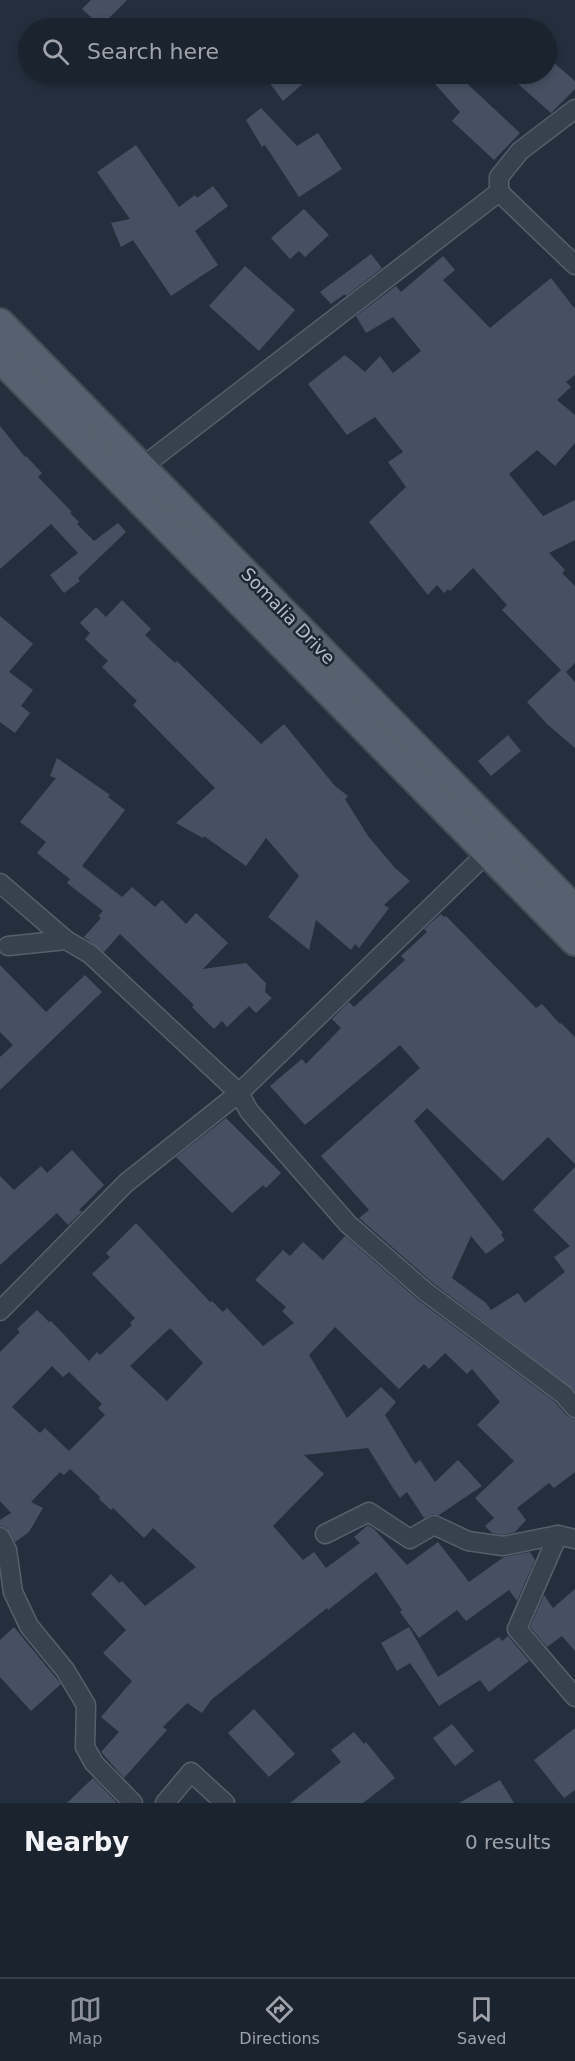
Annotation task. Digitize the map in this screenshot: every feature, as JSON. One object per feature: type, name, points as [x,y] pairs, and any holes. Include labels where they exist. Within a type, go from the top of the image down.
[{"type":"main road","name":"Somalia Drive","points":[[0,323],[575,910]]},
{"type":"main road","name":"Somalia Drive","points":[[0,358],[575,940]]},
{"type":"street","points":[[575,109],[520,151],[498,177],[499,192],[575,265]]},
{"type":"street","points":[[142,467],[499,192]]},
{"type":"street","points":[[0,1311],[126,1183],[239,1093],[488,852]]},
{"type":"street","points":[[0,883],[66,940],[90,954],[239,1093],[249,1111],[348,1224],[426,1292],[563,1394],[575,1408]]},
{"type":"street","points":[[8,945],[66,940]]},
{"type":"street","points":[[325,1534],[369,1512],[410,1539],[434,1525],[468,1541],[503,1546],[566,1537]]},
{"type":"street","points":[[566,1537],[517,1629],[575,1697]]},
{"type":"street","points":[[0,1538],[7,1550],[14,1592],[29,1626],[65,1670],[86,1705],[85,1747],[94,1763],[133,1803]]},
{"type":"street","points":[[165,1803],[191,1772],[225,1803]]},
{"type":"building","points":[[91,0],[127,0],[109,18],[92,18],[82,9]]},
{"type":"building","points":[[557,65],[575,81],[575,89],[551,113],[518,84],[557,84]]},
{"type":"building","points":[[270,84],[303,84],[283,101]]},
{"type":"building","points":[[435,84],[468,84],[520,133],[494,160],[452,121],[460,112]]},
{"type":"building","points":[[261,108],[297,146],[318,133],[342,169],[299,197],[265,145],[262,147],[246,120]]},
{"type":"building","points":[[136,145],[179,207],[195,195],[197,198],[213,186],[228,206],[195,231],[218,265],[171,296],[133,240],[121,247],[111,223],[130,219],[97,172]]},
{"type":"building","points":[[304,209],[329,235],[305,257],[299,251],[290,259],[271,238]]},
{"type":"building","points":[[371,254],[382,268],[346,296],[345,294],[331,304],[320,292]]},
{"type":"building","points":[[443,256],[455,270],[443,280],[490,328],[551,278],[575,309],[575,375],[566,382],[571,387],[557,400],[575,415],[575,443],[555,466],[537,450],[509,474],[543,516],[575,500],[575,540],[549,553],[565,570],[562,573],[575,586],[575,663],[566,672],[575,682],[575,748],[547,724],[527,702],[561,670],[502,610],[507,605],[473,568],[450,591],[448,589],[444,593],[437,585],[428,595],[369,522],[406,487],[388,462],[403,452],[375,417],[347,435],[308,384],[345,355],[365,372],[380,356],[393,373],[421,351],[393,317],[366,333],[356,316],[396,286],[401,292]]},
{"type":"building","points":[[245,266],[295,310],[259,351],[209,306]]},
{"type":"building","points":[[0,426],[25,457],[42,473],[38,477],[72,512],[70,513],[79,522],[77,524],[94,541],[118,523],[126,532],[78,578],[80,581],[64,593],[50,575],[78,553],[51,524],[0,569]]},
{"type":"building","points":[[122,600],[151,629],[145,635],[175,663],[177,661],[261,744],[284,724],[335,786],[348,796],[345,799],[368,836],[395,868],[410,881],[384,905],[389,908],[359,948],[355,944],[351,950],[316,920],[309,950],[268,917],[299,876],[266,838],[246,866],[204,836],[203,838],[176,823],[215,788],[133,705],[137,701],[102,667],[108,661],[85,639],[90,633],[80,623],[96,607],[106,617]]},
{"type":"building","points":[[0,616],[33,644],[9,672],[33,690],[21,706],[30,713],[15,733],[0,722]]},
{"type":"building","points":[[508,735],[521,751],[491,776],[478,761]]},
{"type":"building","points":[[57,758],[110,795],[108,797],[125,810],[82,866],[122,897],[132,887],[155,907],[162,900],[186,924],[196,913],[228,943],[203,969],[246,963],[266,983],[265,992],[272,998],[256,1013],[249,1006],[227,1027],[222,1021],[214,1029],[192,1007],[194,1005],[120,934],[104,952],[84,937],[101,918],[98,916],[103,911],[67,883],[70,879],[37,853],[46,842],[20,822],[56,778],[50,776]]},
{"type":"building","points":[[441,914],[446,916],[536,1008],[542,1004],[575,1037],[575,1164],[548,1137],[503,1181],[427,1108],[414,1121],[503,1233],[501,1235],[505,1240],[486,1254],[471,1236],[452,1278],[486,1303],[491,1310],[518,1293],[525,1303],[565,1272],[554,1257],[570,1246],[533,1210],[575,1167],[575,1391],[433,1283],[359,1218],[369,1210],[321,1156],[420,1068],[400,1045],[305,1125],[270,1086],[302,1059],[306,1064],[341,1028],[332,1019],[349,1002],[354,1007],[405,960],[401,956],[427,932],[424,929]]},
{"type":"building","points":[[0,965],[46,1012],[85,975],[102,992],[0,1090],[0,1057],[13,1045],[0,1032]]},
{"type":"building","points":[[226,1118],[281,1173],[266,1188],[263,1185],[232,1213],[176,1157]]},
{"type":"building","points":[[72,1150],[104,1185],[79,1210],[82,1212],[68,1225],[57,1213],[0,1265],[0,1176],[14,1190],[41,1166],[47,1173]]},
{"type":"building","points":[[136,1223],[210,1302],[212,1301],[223,1312],[227,1308],[263,1346],[294,1323],[282,1311],[286,1307],[255,1280],[283,1250],[290,1256],[303,1242],[323,1260],[345,1236],[419,1301],[555,1402],[567,1416],[575,1419],[575,1472],[554,1488],[549,1483],[517,1508],[526,1520],[515,1532],[503,1535],[492,1533],[485,1526],[494,1518],[475,1498],[514,1461],[477,1425],[500,1402],[472,1369],[467,1374],[445,1353],[429,1369],[424,1364],[399,1389],[335,1327],[309,1355],[347,1418],[381,1387],[396,1402],[385,1415],[415,1464],[420,1460],[435,1482],[458,1460],[482,1486],[439,1515],[433,1514],[424,1518],[407,1492],[400,1498],[368,1448],[304,1455],[324,1474],[273,1526],[303,1560],[314,1552],[326,1568],[360,1543],[354,1537],[368,1525],[407,1565],[438,1542],[469,1582],[504,1557],[530,1552],[535,1560],[517,1601],[509,1590],[466,1621],[457,1610],[419,1638],[376,1572],[211,1700],[202,1713],[187,1703],[163,1727],[167,1730],[124,1778],[101,1752],[119,1732],[101,1717],[132,1681],[103,1653],[126,1630],[91,1594],[111,1574],[119,1583],[122,1581],[145,1606],[196,1567],[153,1528],[144,1538],[113,1508],[111,1510],[99,1499],[100,1497],[70,1469],[64,1475],[60,1472],[31,1502],[43,1508],[29,1532],[15,1542],[6,1528],[0,1526],[0,1520],[11,1513],[0,1501],[0,1352],[20,1332],[17,1329],[37,1310],[49,1322],[51,1321],[89,1361],[97,1352],[100,1355],[132,1325],[130,1323],[135,1318],[92,1274],[110,1257],[106,1253]],"holes":[[[170,1328],[203,1363],[167,1401],[130,1366]],[[52,1366],[63,1377],[69,1372],[102,1404],[98,1408],[105,1415],[69,1451],[45,1428],[40,1433],[12,1407]]]},
{"type":"building","points":[[575,1589],[575,1651],[562,1636],[547,1647],[530,1627],[544,1595],[553,1608]]},
{"type":"building","points":[[14,1627],[61,1684],[31,1711],[0,1677],[0,1640]]},
{"type":"building","points":[[409,1627],[438,1677],[499,1637],[502,1641],[508,1636],[529,1661],[489,1692],[480,1680],[439,1706],[410,1663],[397,1671],[381,1643]]},
{"type":"building","points":[[254,1709],[295,1754],[269,1777],[228,1733]]},
{"type":"building","points":[[452,1724],[474,1751],[455,1766],[433,1738]]},
{"type":"building","points":[[575,1728],[575,1790],[564,1798],[534,1760]]},
{"type":"building","points":[[354,1732],[364,1744],[366,1742],[395,1778],[363,1803],[290,1803],[341,1762],[331,1750]]},
{"type":"building","points":[[93,1778],[117,1803],[67,1803]]},
{"type":"building","points":[[500,1780],[514,1803],[459,1803]]}]
